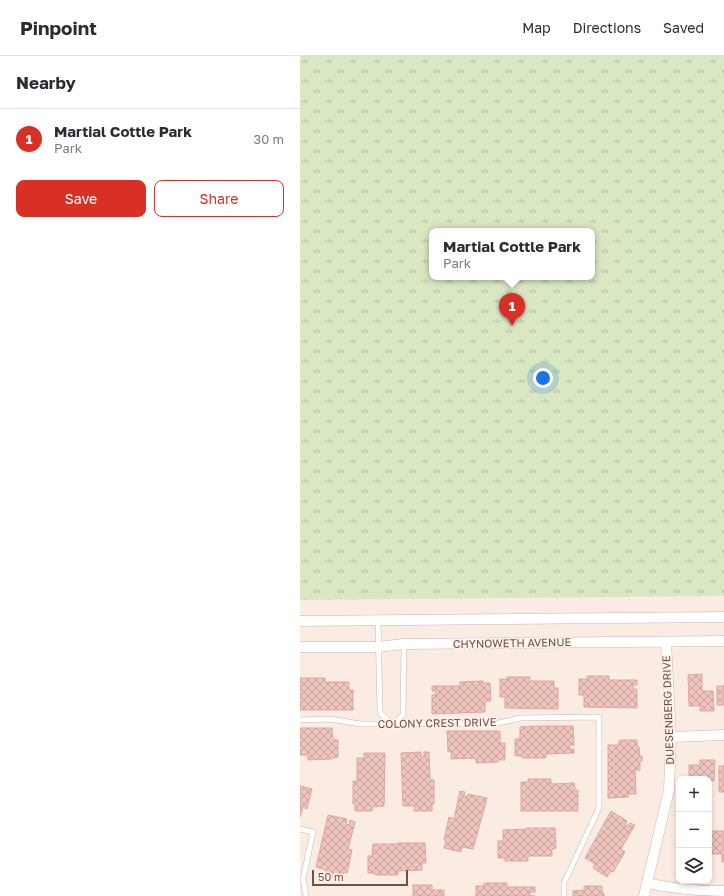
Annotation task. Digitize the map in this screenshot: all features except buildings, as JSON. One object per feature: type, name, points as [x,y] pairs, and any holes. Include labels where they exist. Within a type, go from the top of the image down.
[{"type":"street","points":[[300,622],[724,617]]},
{"type":"street","name":"CHYNOWETH AVENUE","points":[[300,647],[378,647],[404,644],[724,641]]},
{"type":"street","name":"DUESENBERG DRIVE","points":[[644,896],[669,790],[671,737],[666,642]]},
{"type":"street","points":[[671,737],[724,735]]},
{"type":"street","points":[[647,883],[669,888],[695,891],[724,891]]},
{"type":"lane","points":[[378,621],[380,713],[393,724],[403,715],[404,644]]},
{"type":"lane","name":"COLONY CREST DRIVE","points":[[300,720],[330,719],[360,724],[499,723],[520,718],[599,717],[599,808],[564,883],[564,896]]},
{"type":"lane","points":[[300,829],[313,832],[303,879],[306,896]]},
{"type":"green space","points":[[300,56],[724,56],[724,596],[300,600]]},
{"type":"place","name":"Martial Cottle Park","points":[[512,326]]}]
